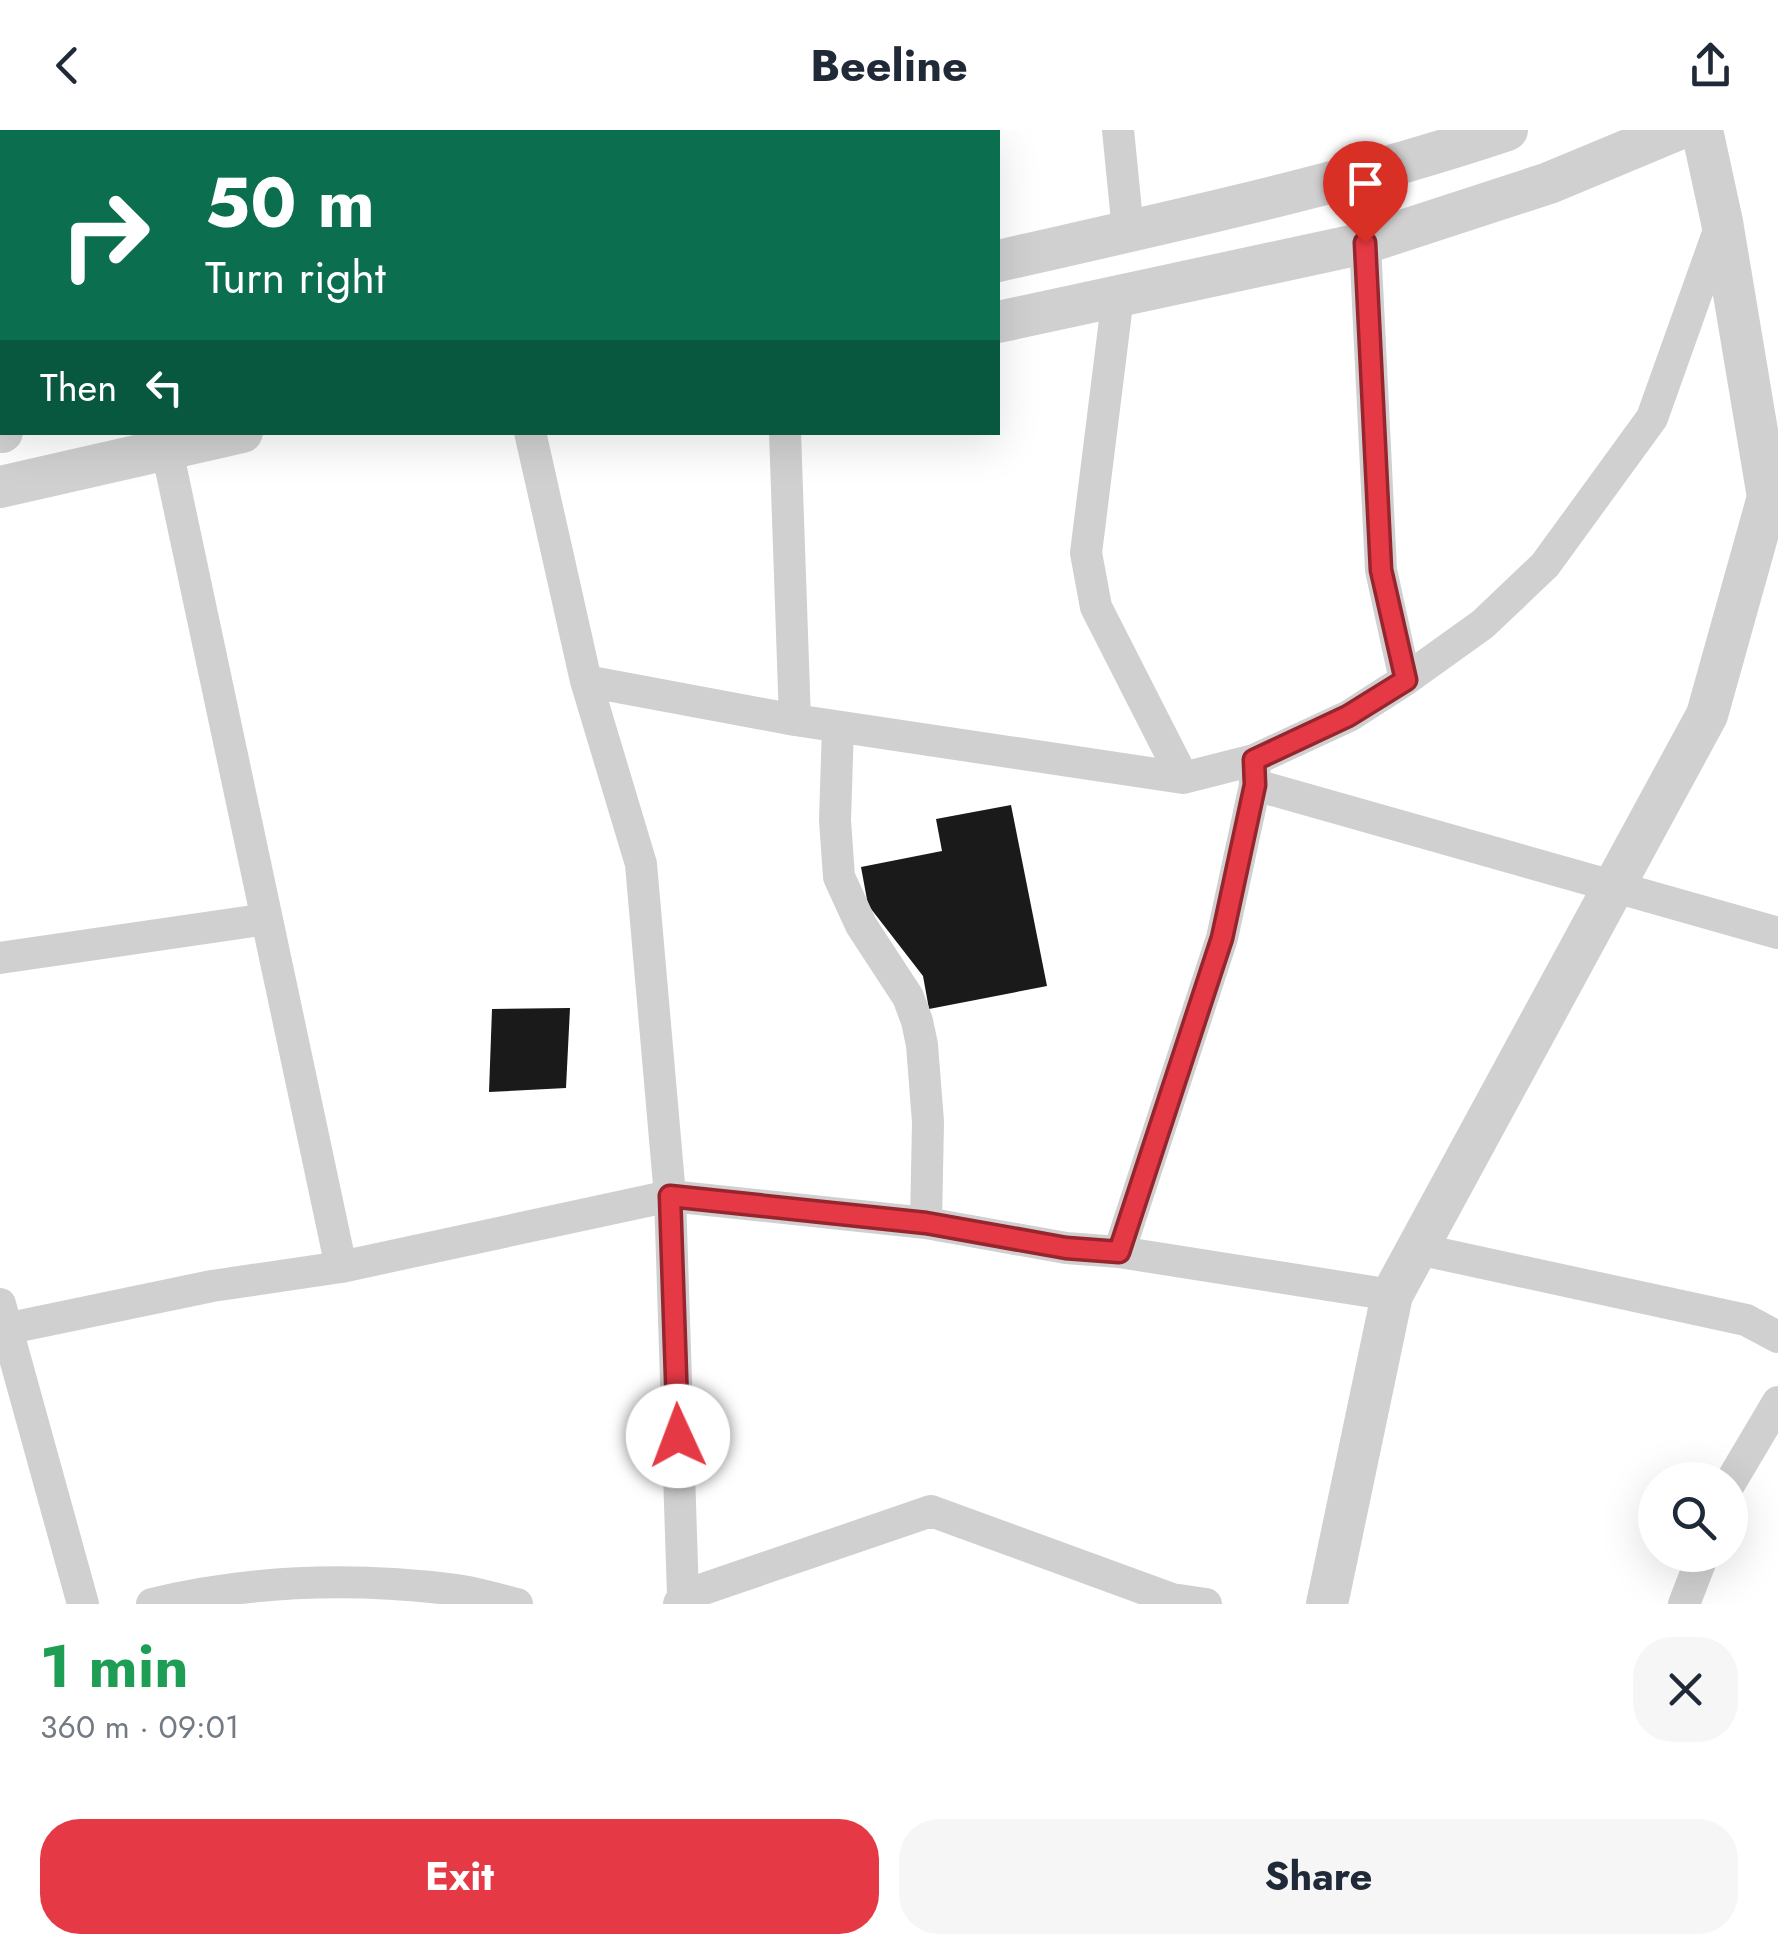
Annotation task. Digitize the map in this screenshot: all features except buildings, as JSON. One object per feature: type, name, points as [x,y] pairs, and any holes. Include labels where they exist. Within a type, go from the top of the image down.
[{"type":"street","points":[[1118,130],[1128,231]]},
{"type":"street","points":[[1000,260],[1360,176],[1507,130]]},
{"type":"street","points":[[1000,322],[1365,243],[1549,183],[1676,130]]},
{"type":"street","points":[[1327,1604],[1392,1295],[1707,715],[1763,572],[1768,496],[1722,222],[1702,130]]},
{"type":"street","points":[[1119,1252],[1222,938],[1254,772],[1406,680],[1484,624],[1545,566],[1652,418],[1722,222]]},
{"type":"street","points":[[1365,243],[1381,570],[1406,680]]},
{"type":"street","points":[[1118,296],[1086,553],[1096,608],[1183,778]]},
{"type":"street","points":[[0,488],[230,435]]},
{"type":"street","points":[[531,435],[586,681],[641,864],[670,1196],[681,1600],[931,1511],[1172,1599],[1206,1604]]},
{"type":"street","points":[[785,435],[795,720]]},
{"type":"street","points":[[167,450],[341,1268]]},
{"type":"street","points":[[586,681],[838,727],[1183,778],[1254,772],[1614,887],[1778,932]]},
{"type":"street","points":[[838,727],[839,877],[862,924],[908,998],[922,1045],[928,1122],[926,1223]]},
{"type":"street","points":[[0,958],[267,919]]},
{"type":"street","points":[[83,1604],[2,1321],[341,1268],[670,1196],[926,1223],[1066,1248],[1119,1252],[1392,1295]]},
{"type":"street","points":[[1418,1249],[1746,1320],[1778,1338]]},
{"type":"street","points":[[1742,1462],[1778,1402]]},
{"type":"street","points":[[1684,1604],[1696,1572]]},
{"type":"street","points":[[152,1604],[194,1594],[325,1581],[459,1590],[517,1604]]},
{"type":"route","points":[[678,1436],[670,1196],[926,1223],[1066,1248],[1119,1252],[1222,938],[1255,785],[1254,760],[1348,716],[1406,680],[1381,570],[1365,243]]}]
